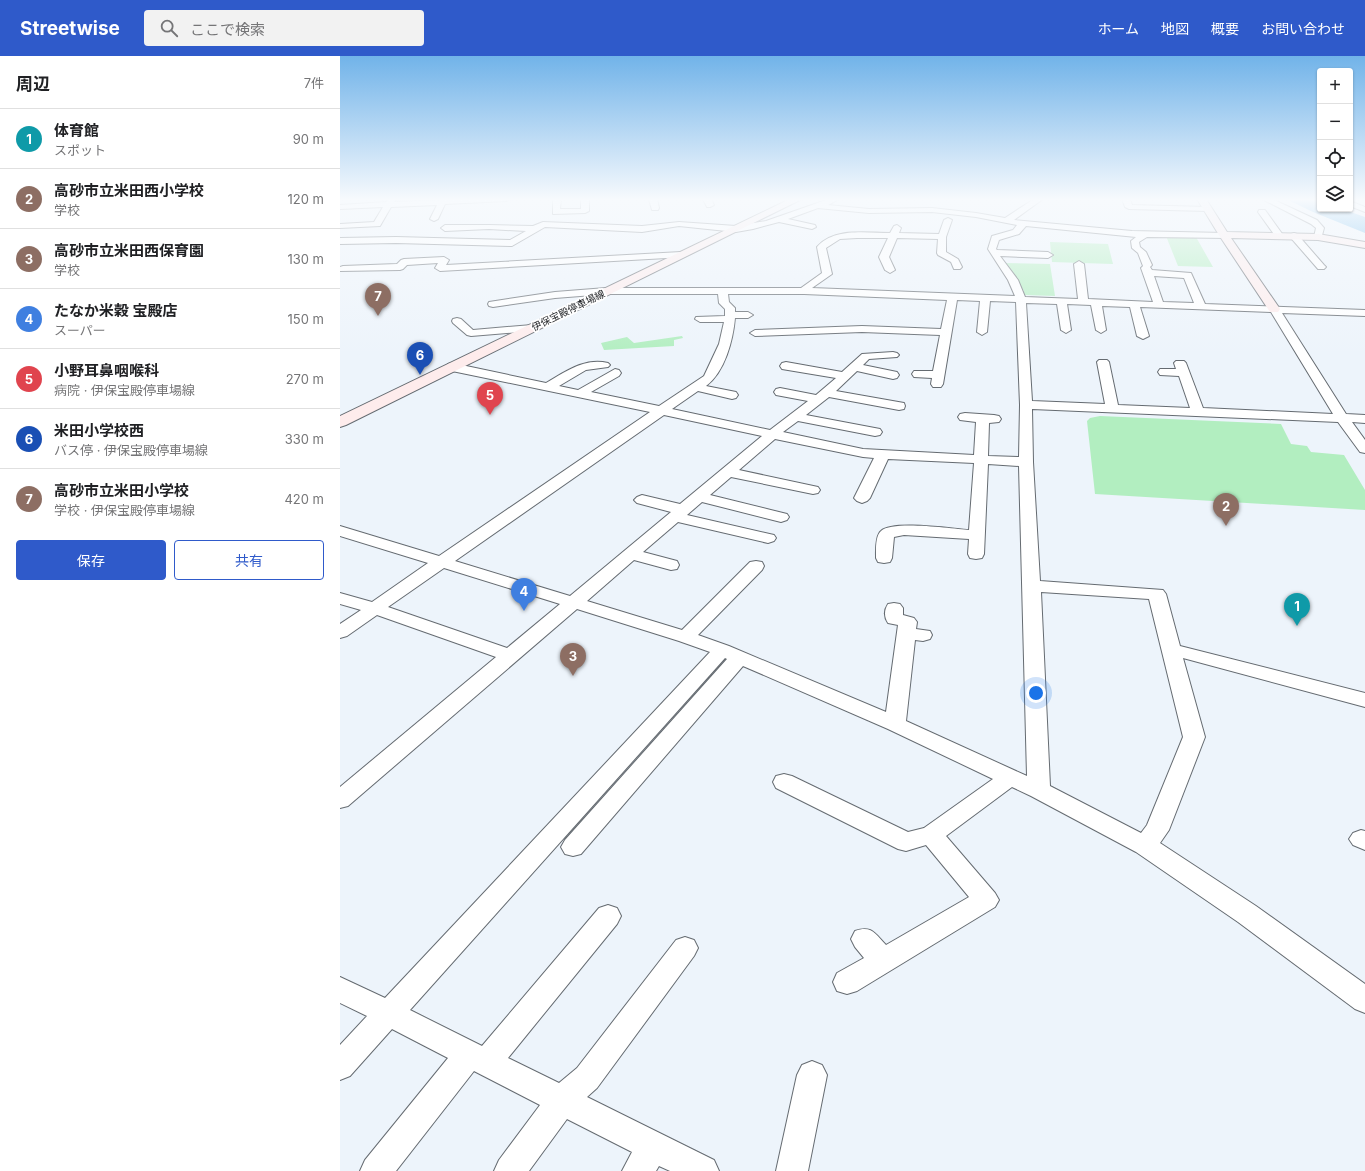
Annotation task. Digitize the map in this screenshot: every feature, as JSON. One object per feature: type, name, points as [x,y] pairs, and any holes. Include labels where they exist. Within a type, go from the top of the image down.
[{"type":"main road","name":"伊保宝殿停車場線","points":[[340,422],[689,251]]},
{"type":"main road","points":[[1234,251],[1274,309]]},
{"type":"street","points":[[343,269],[366,266],[400,267],[404,262],[444,260],[440,268],[604,251]]},
{"type":"street","points":[[804,291],[807,287],[827,274],[822,251]]},
{"type":"street","points":[[941,251],[941,253],[959,263]]},
{"type":"street","points":[[1141,251],[1159,305]]},
{"type":"street","points":[[1307,251],[1321,267]]},
{"type":"street","points":[[435,252],[449,253]]},
{"type":"street","points":[[994,252],[1048,255]]},
{"type":"street","points":[[994,252],[1020,290],[1021,300],[1039,790]]},
{"type":"street","points":[[875,253],[886,253],[884,260],[889,268],[899,265]]},
{"type":"street","points":[[582,254],[681,255]]},
{"type":"street","points":[[1146,266],[1156,261]]},
{"type":"street","points":[[1078,264],[1083,302]]},
{"type":"street","points":[[1146,266],[1188,275],[1201,307]]},
{"type":"street","points":[[340,632],[710,378],[727,341],[730,308],[724,303],[723,290]]},
{"type":"street","points":[[493,304],[555,295],[606,291],[723,290],[804,291],[863,298],[1021,300],[1274,309],[1364,314]]},
{"type":"street","points":[[918,374],[938,379],[949,334],[952,298]]},
{"type":"street","points":[[985,299],[983,328],[996,324]]},
{"type":"street","points":[[1062,302],[1066,330]]},
{"type":"street","points":[[1096,303],[1101,330]]},
{"type":"street","points":[[1134,304],[1143,336]]},
{"type":"street","points":[[1274,309],[1342,418],[1365,449]]},
{"type":"street","points":[[700,320],[748,315]]},
{"type":"street","points":[[457,321],[471,333],[532,328]]},
{"type":"street","points":[[755,333],[771,329],[862,329],[949,334]]},
{"type":"street","points":[[340,800],[774,433],[822,396],[866,356],[893,355]]},
{"type":"street","points":[[1102,362],[1112,409]]},
{"type":"street","points":[[548,387],[583,367],[604,365]]},
{"type":"street","points":[[786,366],[844,376]]},
{"type":"street","points":[[854,367],[893,375]]},
{"type":"street","points":[[452,368],[863,452],[1026,462]]},
{"type":"street","points":[[1164,372],[1181,368],[1198,412]]},
{"type":"street","points":[[579,394],[615,373]]},
{"type":"street","points":[[696,387],[732,395]]},
{"type":"street","points":[[780,392],[899,406]]},
{"type":"street","points":[[1026,405],[1365,419]]},
{"type":"street","points":[[796,417],[875,432]]},
{"type":"street","points":[[965,417],[989,419],[981,460],[976,554]]},
{"type":"street","points":[[862,498],[883,454]]},
{"type":"street","points":[[729,472],[813,490]]},
{"type":"street","points":[[699,497],[781,517]]},
{"type":"street","points":[[642,500],[680,513],[768,538]]},
{"type":"street","points":[[884,558],[887,534],[892,532],[904,530],[977,535]]},
{"type":"street","points":[[340,531],[686,637],[731,654],[895,724],[1011,777],[1144,845],[1247,914],[1365,1000]]},
{"type":"street","points":[[632,554],[671,565]]},
{"type":"street","points":[[686,637],[756,566]]},
{"type":"street","points":[[1032,586],[1157,594],[1194,737],[1157,830],[1144,845]]},
{"type":"street","points":[[340,598],[374,608],[511,656]]},
{"type":"street","points":[[894,608],[894,619],[908,622],[915,634],[895,724]]},
{"type":"street","points":[[1170,649],[1365,700]]},
{"type":"street","points":[[340,1066],[549,839],[731,654]]},
{"type":"street","points":[[549,839],[576,848],[731,654]]},
{"type":"street","points":[[784,782],[906,842],[931,834],[1011,777]]},
{"type":"street","points":[[847,982],[986,900],[931,834]]},
{"type":"street","points":[[376,1171],[608,916]]},
{"type":"street","points":[[864,939],[883,961]]},
{"type":"street","points":[[510,1171],[562,1100],[587,1078],[685,948]]},
{"type":"street","points":[[340,989],[562,1100],[646,1159],[703,1171]]},
{"type":"street","points":[[792,1171],[812,1075]]},
{"type":"green space","points":[[1051,251],[1110,251],[1113,264],[1052,262]]},
{"type":"green space","points":[[1172,251],[1204,251],[1213,267],[1178,266]]},
{"type":"green space","points":[[1002,263],[1050,264],[1055,296],[1024,295],[1024,291]]},
{"type":"green space","points":[[682,336],[683,338],[674,340],[674,346],[604,350],[601,343],[627,337],[634,343]]},
{"type":"green space","points":[[1100,416],[1281,424],[1291,444],[1307,446],[1311,452],[1344,455],[1365,490],[1365,510],[1095,494],[1087,421],[1090,418]]},
{"type":"place","name":"高砂市立米田小学校","points":[[378,316]]},
{"type":"place","name":"米田小学校西","points":[[420,375]]},
{"type":"place","name":"小野耳鼻咽喉科","points":[[490,415]]},
{"type":"place","name":"高砂市立米田西小学校","points":[[1226,526]]},
{"type":"place","name":"たなか米穀 宝殿店","points":[[524,611]]},
{"type":"place","name":"体育館","points":[[1297,626]]},
{"type":"place","name":"高砂市立米田西保育園","points":[[573,676]]}]
